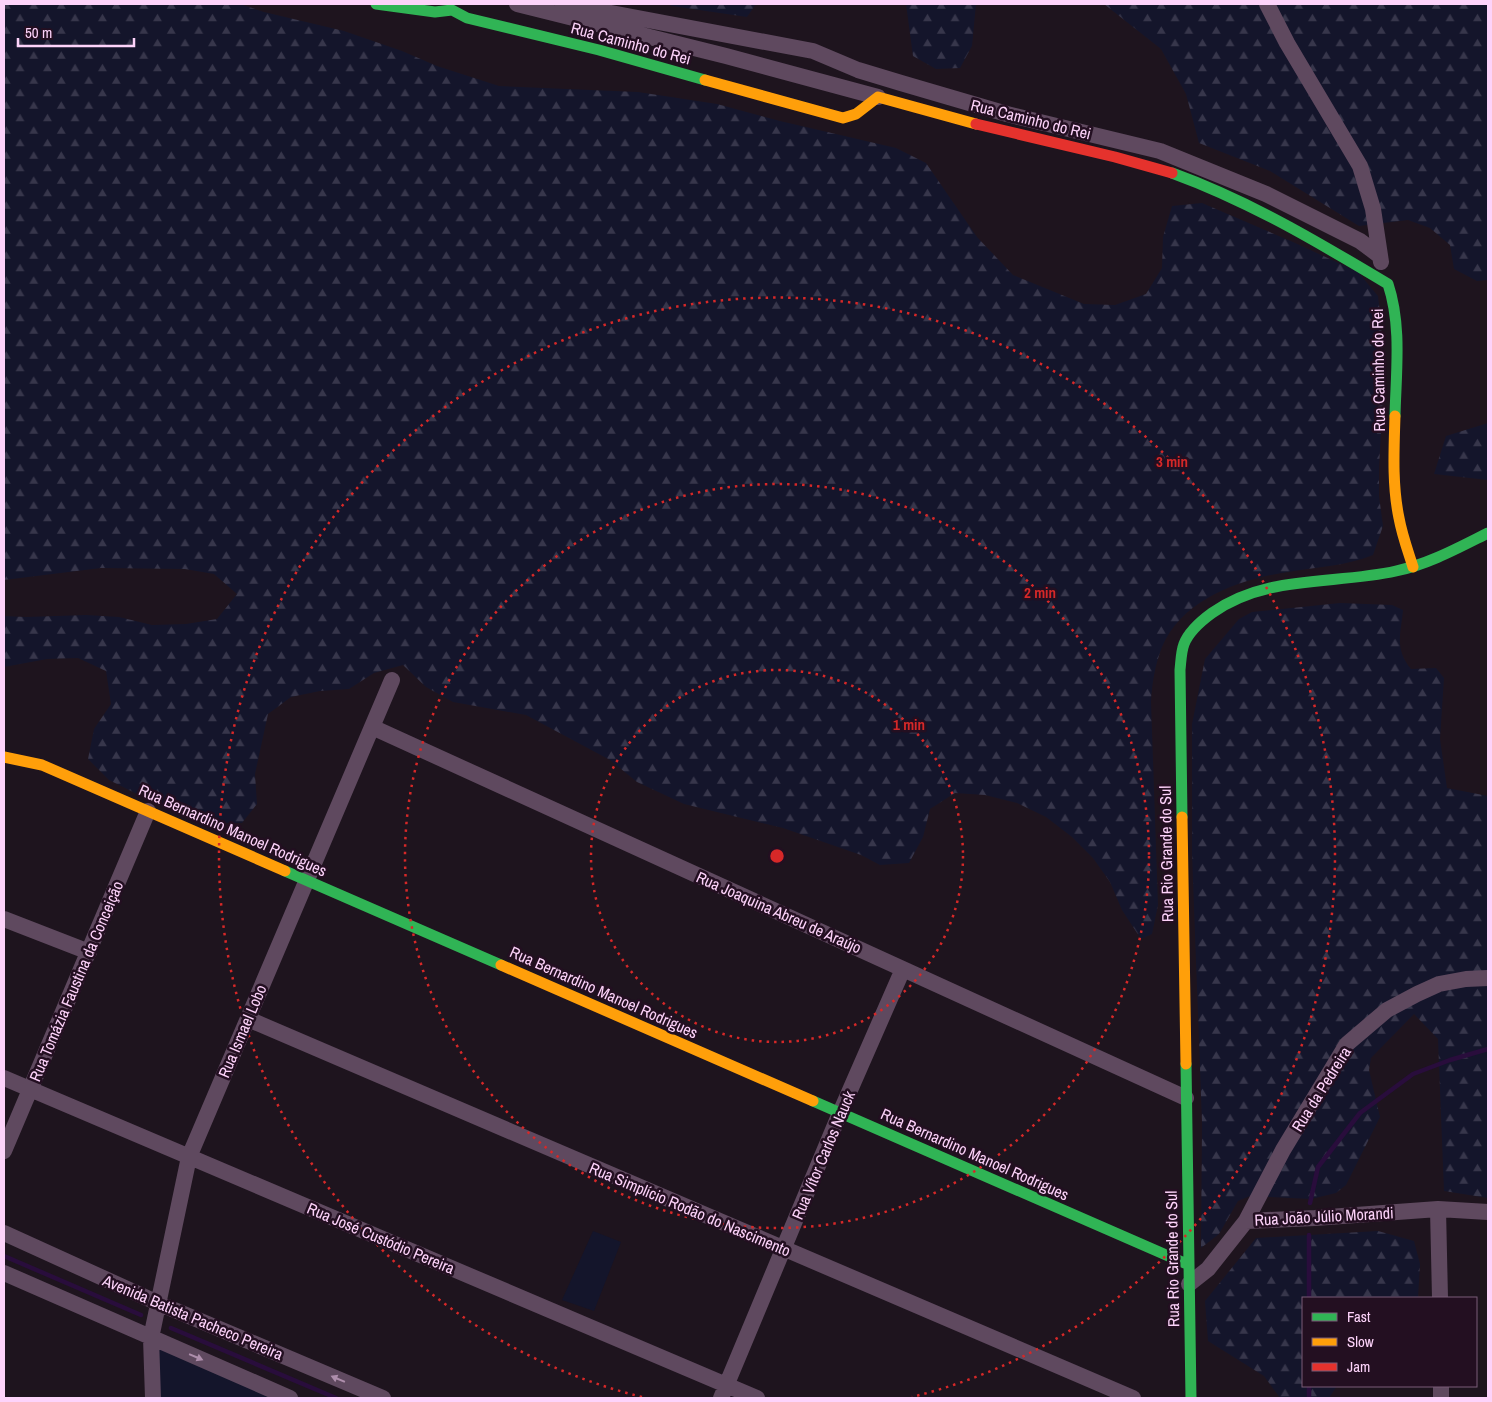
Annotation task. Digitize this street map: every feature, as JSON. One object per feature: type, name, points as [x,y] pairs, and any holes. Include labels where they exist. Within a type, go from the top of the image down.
[{"type":"street","name":"Rua Caminho do Rei","points":[[376,4],[435,12],[458,7],[467,18],[599,50],[843,118],[856,114],[878,97],[1022,135],[1108,154],[1172,173],[1234,197],[1303,233],[1388,284],[1393,297],[1396,318],[1395,472],[1397,510],[1413,567]]},
{"type":"street","points":[[517,4],[726,56],[878,97]]},
{"type":"street","points":[[563,4],[813,51],[858,70],[1007,114],[1160,151],[1266,194],[1360,241],[1380,256]]},
{"type":"street","points":[[1267,4],[1287,43],[1360,166],[1373,209],[1380,256],[1388,284]]},
{"type":"street","name":"Rua Rio Grande do Sul","points":[[1191,1398],[1180,670],[1184,645],[1195,626],[1212,612],[1241,597],[1280,585],[1365,577],[1396,572],[1413,567],[1488,533]]},
{"type":"street","name":"Rua Ismael Lobo","points":[[153,1398],[151,1338],[189,1157],[392,680]]},
{"type":"street","name":"Rua Joaquina Abreu de Araújo","points":[[372,727],[1186,1098]]},
{"type":"street","name":"Rua Bernardino Manoel Rodrigues","points":[[4,757],[42,765],[1189,1265]]},
{"type":"street","name":"Rua Tomázia Faustina da Conceição","points":[[4,1151],[148,811]]},
{"type":"street","points":[[4,919],[89,952]]},
{"type":"street","name":"Rua Vítor Carlos Nauck","points":[[724,1392],[840,1113],[903,969]]},
{"type":"street","name":"Rua da Pedreira","points":[[1246,1221],[1283,1150],[1347,1044],[1387,1010],[1417,994],[1439,984],[1466,979],[1488,978]]},
{"type":"street","name":"Rua Simplício Rodão do Nascimento","points":[[248,1019],[1132,1398]]},
{"type":"street","name":"Rua José Custódio Pereira","points":[[4,1078],[189,1157],[724,1392],[758,1398]]},
{"type":"street","points":[[1438,1209],[1440,1297]]},
{"type":"street","name":"Rua João Júlio Morandi","points":[[1189,1284],[1208,1269],[1246,1221],[1438,1209],[1488,1212]]},
{"type":"street","name":"Avenida Batista Pacheco Pereira","points":[[4,1233],[158,1303],[383,1398]]},
{"type":"street","points":[[4,1273],[290,1398]]},
{"type":"green space","points":[[4,4],[240,4],[264,12],[344,31],[402,51],[437,66],[499,86],[638,92],[717,104],[896,148],[926,163],[977,237],[1013,275],[1084,304],[1115,305],[1146,294],[1162,268],[1163,237],[1172,206],[1202,203],[1358,272],[1378,296],[1381,322],[1384,381],[1379,496],[1383,526],[1373,555],[1342,564],[1270,575],[1233,586],[1198,604],[1171,630],[1157,661],[1151,702],[1158,905],[1152,934],[1141,939],[1122,910],[1110,882],[1093,858],[1072,837],[1046,817],[1017,803],[985,795],[955,793],[930,809],[923,837],[909,863],[880,865],[861,855],[783,828],[684,804],[637,782],[610,760],[526,715],[453,702],[426,687],[403,665],[374,673],[349,689],[320,691],[291,697],[268,714],[255,774],[257,804],[242,823],[209,823],[165,808],[109,780],[88,759],[94,729],[111,704],[106,671],[78,658],[47,659],[4,667],[4,616],[86,615],[119,617],[152,625],[186,624],[217,619],[237,594],[214,574],[185,569],[101,568],[4,580]]},
{"type":"green space","points":[[667,4],[756,4],[747,17]]},
{"type":"green space","points":[[906,4],[976,4],[972,46],[960,68],[936,69],[913,56]]},
{"type":"green space","points":[[1104,4],[1488,4],[1488,280],[1477,281],[1454,269],[1450,245],[1430,228],[1408,220],[1359,226],[1270,171],[1199,143],[1186,94],[1161,49]]},
{"type":"green space","points":[[1488,423],[1488,480],[1434,474],[1446,436]]},
{"type":"green space","points":[[1340,603],[1392,605],[1403,610],[1400,647],[1406,661],[1411,669],[1436,668],[1444,678],[1440,739],[1447,788],[1488,796],[1488,1198],[1444,1191],[1438,1039],[1414,1014],[1371,1058],[1369,1070],[1380,1117],[1346,1185],[1336,1193],[1311,1199],[1250,1196],[1238,1201],[1219,1234],[1201,1248],[1202,1122],[1192,854],[1192,724],[1205,659],[1239,619],[1252,612]]},
{"type":"green space","points":[[593,1231],[621,1242],[594,1311],[562,1300]]},
{"type":"green space","points":[[1378,1231],[1414,1241],[1420,1264],[1418,1297],[1302,1297],[1302,1387],[1336,1387],[1329,1398],[1280,1398],[1264,1376],[1208,1341],[1205,1301],[1256,1238]]},
{"type":"green space","points":[[155,1343],[286,1398],[157,1398]]},
{"type":"waterway","points":[[1310,1203],[1318,1167],[1360,1113],[1413,1074],[1450,1060],[1488,1049]]},
{"type":"waterway","points":[[1309,1235],[1309,1297]]},
{"type":"waterway","points":[[4,1256],[141,1315]]},
{"type":"waterway","points":[[171,1328],[336,1398]]},
{"type":"waterway","points":[[1309,1387],[1309,1398]]},
{"type":"traffic: fast","points":[[376,4],[435,12],[452,10],[467,18],[599,50],[705,80]]},
{"type":"traffic: fast","points":[[1172,173],[1256,209],[1388,284],[1397,333],[1395,416]]},
{"type":"traffic: fast","points":[[1182,817],[1180,670],[1186,639],[1200,623],[1212,613],[1233,601],[1255,592],[1278,586],[1373,575],[1408,568],[1443,555],[1488,533]]},
{"type":"traffic: fast","points":[[285,871],[501,965]]},
{"type":"traffic: fast","points":[[1186,1064],[1191,1398]]},
{"type":"traffic: fast","points":[[813,1101],[1189,1265]]},
{"type":"traffic: slow","points":[[705,80],[843,118],[856,114],[878,97],[976,124]]},
{"type":"traffic: slow","points":[[1395,416],[1395,493],[1402,531],[1413,567]]},
{"type":"traffic: slow","points":[[4,757],[42,765],[285,871]]},
{"type":"traffic: slow","points":[[1182,817],[1186,1064]]},
{"type":"traffic: slow","points":[[501,965],[813,1101]]},
{"type":"traffic: jam","points":[[976,124],[1115,157],[1172,173]]}]
